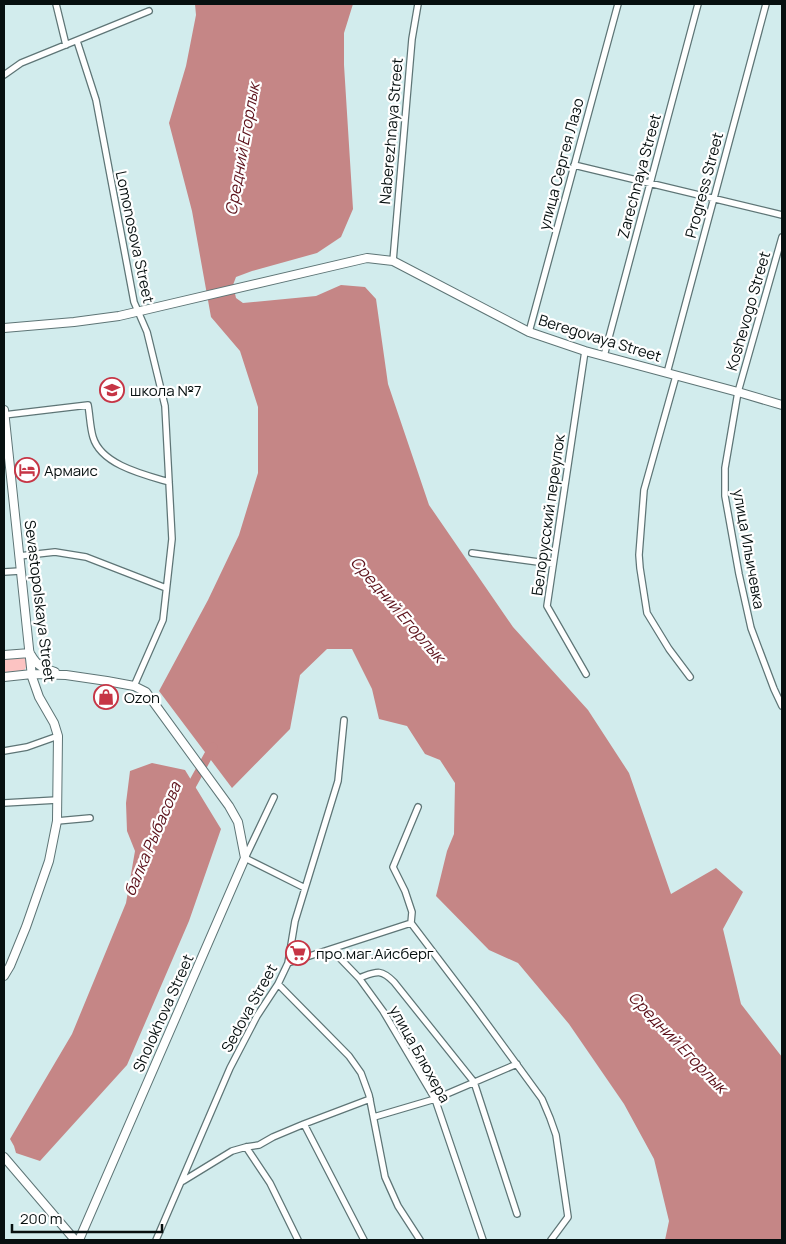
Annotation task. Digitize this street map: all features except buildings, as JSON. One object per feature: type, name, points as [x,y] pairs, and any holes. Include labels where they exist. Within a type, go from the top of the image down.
[{"type":"main road","points":[[4,328],[120,316],[367,258],[393,261]]},
{"type":"main road","name":"Beregovaya Street","points":[[393,261],[529,332],[604,356],[782,405]]},
{"type":"main road","name":"Sevastopolskaya Street","points":[[4,410],[32,674],[39,697],[54,723],[58,736],[57,821],[49,861],[10,966],[4,976]]},
{"type":"main road","points":[[4,655],[30,653],[36,663],[46,669],[66,675]]},
{"type":"main road","points":[[4,677],[32,674],[66,675],[134,686],[146,692],[229,806],[238,822],[245,858]]},
{"type":"main road","name":"Sholokhova Street","points":[[79,1240],[245,858]]},
{"type":"main road","points":[[4,1157],[74,1240]]},
{"type":"street","points":[[56,4],[66,45]]},
{"type":"street","name":"Naberezhnaya Street","points":[[393,261],[412,39],[418,4]]},
{"type":"street","name":"улица Сергея Лазо","points":[[529,332],[618,4]]},
{"type":"street","name":"Zarechnaya Street","points":[[604,356],[698,4]]},
{"type":"street","name":"Progress Street","points":[[667,373],[766,4]]},
{"type":"street","points":[[4,75],[21,63],[149,11]]},
{"type":"street","name":"Lomonosova Street","points":[[77,41],[96,100],[134,302],[147,332],[165,406],[172,539],[163,620],[134,686]]},
{"type":"street","points":[[574,165],[782,215]]},
{"type":"street","name":"Koshevogo Street","points":[[738,392],[782,237]]},
{"type":"street","name":"Белорусский переулок","points":[[585,350],[547,606],[586,674]]},
{"type":"street","points":[[676,376],[644,490],[639,554],[647,613],[669,649],[690,678]]},
{"type":"street","name":"улица Ильичевка","points":[[738,392],[725,468],[725,496],[739,574],[752,628],[782,706]]},
{"type":"street","points":[[4,415],[88,405],[93,438],[100,449],[116,463],[136,472],[169,482]]},
{"type":"street","points":[[19,556],[55,552],[86,557],[166,588]]},
{"type":"street","points":[[472,553],[553,564]]},
{"type":"street","points":[[4,572],[20,571]]},
{"type":"street","name":"Sedova Street","points":[[157,1240],[230,1068],[257,1016],[278,984],[288,964],[295,921],[338,781],[344,720]]},
{"type":"street","points":[[4,751],[58,736]]},
{"type":"street","name":"Sholokhova Street","points":[[245,858],[274,797]]},
{"type":"street","points":[[4,803],[57,800]]},
{"type":"street","points":[[418,807],[393,868],[405,892],[412,912],[411,923],[542,1099],[556,1135],[568,1217],[551,1240]]},
{"type":"street","points":[[57,821],[90,818]]},
{"type":"street","points":[[245,858],[305,888]]},
{"type":"street","points":[[288,964],[411,923]]},
{"type":"street","name":"улица Блюхера","points":[[332,950],[359,978],[383,1011],[435,1099],[483,1240]]},
{"type":"street","points":[[359,978],[378,971],[386,974],[474,1082],[517,1214]]},
{"type":"street","points":[[278,984],[349,1056],[361,1074],[370,1099],[385,1177],[398,1206],[420,1240]]},
{"type":"street","points":[[374,1117],[435,1099],[517,1064]]},
{"type":"street","points":[[182,1181],[232,1151],[260,1145],[304,1124],[370,1099]]},
{"type":"street","points":[[304,1124],[364,1240]]},
{"type":"street","points":[[246,1147],[270,1183],[298,1240]]},
{"type":"shaded area","points":[[4,658],[25,658],[26,668],[23,671],[4,672]]},
{"type":"water","name":"Средний Егорлык","points":[[195,4],[353,4],[344,33],[344,65],[353,209],[341,237],[317,253],[236,277],[233,285],[236,298],[243,303],[316,296],[341,285],[365,287],[376,299],[388,384],[429,505],[513,627],[588,710],[629,773],[671,894],[716,868],[743,892],[723,929],[741,1004],[782,1057],[782,1240],[665,1240],[669,1221],[654,1159],[624,1104],[569,1024],[518,963],[489,950],[436,896],[447,851],[454,834],[455,783],[440,760],[425,754],[407,726],[379,719],[372,689],[352,649],[327,649],[300,675],[290,729],[232,788],[159,691],[208,600],[239,535],[258,473],[258,407],[240,351],[211,317],[192,211],[169,123],[186,66],[196,15]]},
{"type":"water","points":[[152,763],[185,770],[221,829],[189,921],[127,1065],[40,1161],[16,1153],[10,1139],[72,1034],[126,903],[135,851],[127,831],[126,803],[130,771]]},
{"type":"waterway","name":"балка Рыбасова","points":[[188,792],[213,747]]},
{"type":"place","name":"школа №7","points":[[112,390]]},
{"type":"place","name":"Армаис","points":[[27,470]]},
{"type":"place","name":"Ozon","points":[[106,697]]},
{"type":"place","name":"про.маг.Айсберг","points":[[298,953]]}]
